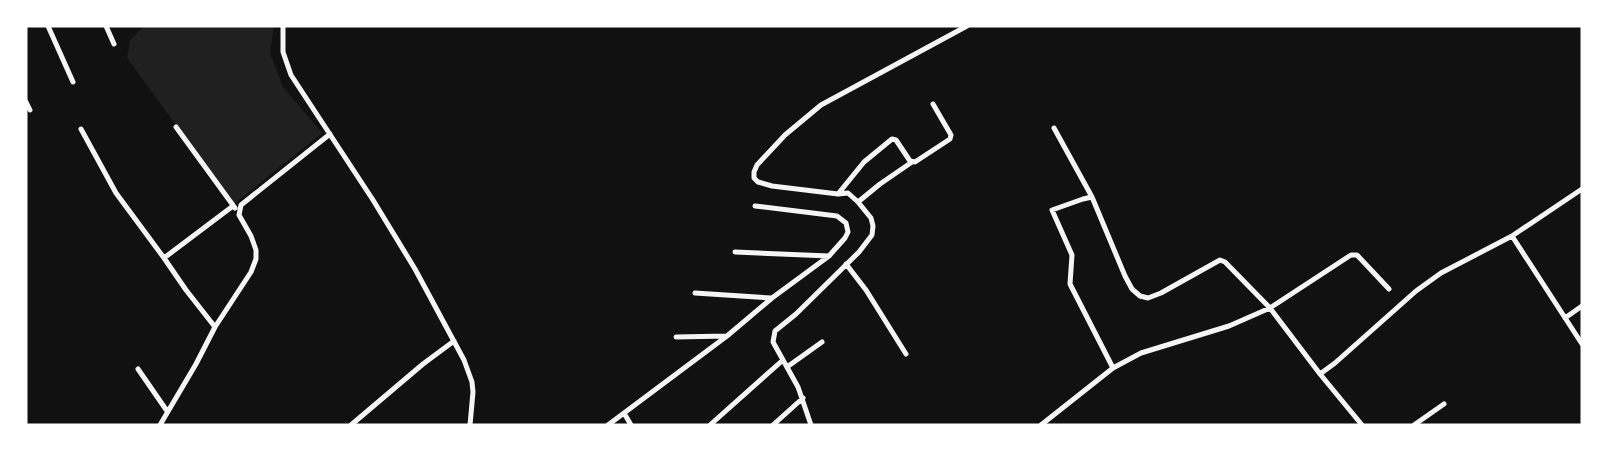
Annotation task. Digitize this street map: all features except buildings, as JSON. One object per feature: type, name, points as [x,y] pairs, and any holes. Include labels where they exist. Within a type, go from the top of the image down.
[{"type":"street","points":[[48,26],[73,82]]},
{"type":"street","points":[[106,26],[114,44]]},
{"type":"street","points":[[283,26],[282,40],[286,64],[298,87],[373,200],[415,269],[464,360],[472,382],[473,405],[470,425]]},
{"type":"street","points":[[811,425],[803,398],[773,342],[775,331],[796,314],[859,252],[872,235],[873,226],[871,218],[848,193],[838,194],[772,186],[758,182],[754,178],[754,172],[757,165],[785,135],[820,105],[967,26]]},
{"type":"street","points":[[26,102],[30,110]]},
{"type":"street","points":[[858,202],[887,179],[952,137],[933,104]]},
{"type":"street","points":[[176,127],[233,206],[240,210]]},
{"type":"street","points":[[1054,128],[1092,197],[1124,276],[1140,296],[1148,298],[1161,293],[1220,260],[1225,262],[1270,308],[1362,425]]},
{"type":"street","points":[[81,129],[116,193],[215,327]]},
{"type":"street","points":[[160,425],[196,364],[215,327],[251,272],[256,259],[256,250],[251,236],[240,219],[240,210],[245,200],[330,134]]},
{"type":"street","points":[[838,194],[864,162],[892,139],[896,140],[912,162]]},
{"type":"street","points":[[1320,374],[1416,291],[1441,273],[1512,236],[1582,189]]},
{"type":"street","points":[[1092,197],[1052,210],[1072,255],[1070,284],[1113,368]]},
{"type":"street","points":[[164,258],[233,206]]},
{"type":"street","points":[[608,425],[727,336],[772,298],[829,256],[846,238],[848,232],[846,223],[837,216],[755,206]]},
{"type":"street","points":[[1512,236],[1582,344]]},
{"type":"street","points":[[735,252],[829,256]]},
{"type":"street","points":[[1041,425],[1113,368],[1141,353],[1229,326],[1270,308],[1353,255],[1357,255],[1388,289]]},
{"type":"street","points":[[846,264],[866,290],[906,354]]},
{"type":"street","points":[[695,293],[772,298]]},
{"type":"street","points":[[1565,318],[1582,306]]},
{"type":"street","points":[[676,338],[727,336]]},
{"type":"street","points":[[351,425],[422,364],[454,341]]},
{"type":"street","points":[[787,367],[822,342]]},
{"type":"street","points":[[710,425],[782,360]]},
{"type":"street","points":[[138,369],[167,411]]},
{"type":"street","points":[[774,425],[803,398]]},
{"type":"street","points":[[1414,425],[1444,404]]},
{"type":"street","points":[[624,412],[631,425]]},
{"type":"shaded area","points":[[144,26],[274,26],[270,53],[283,87],[322,133],[234,204],[127,58],[130,40]]}]
